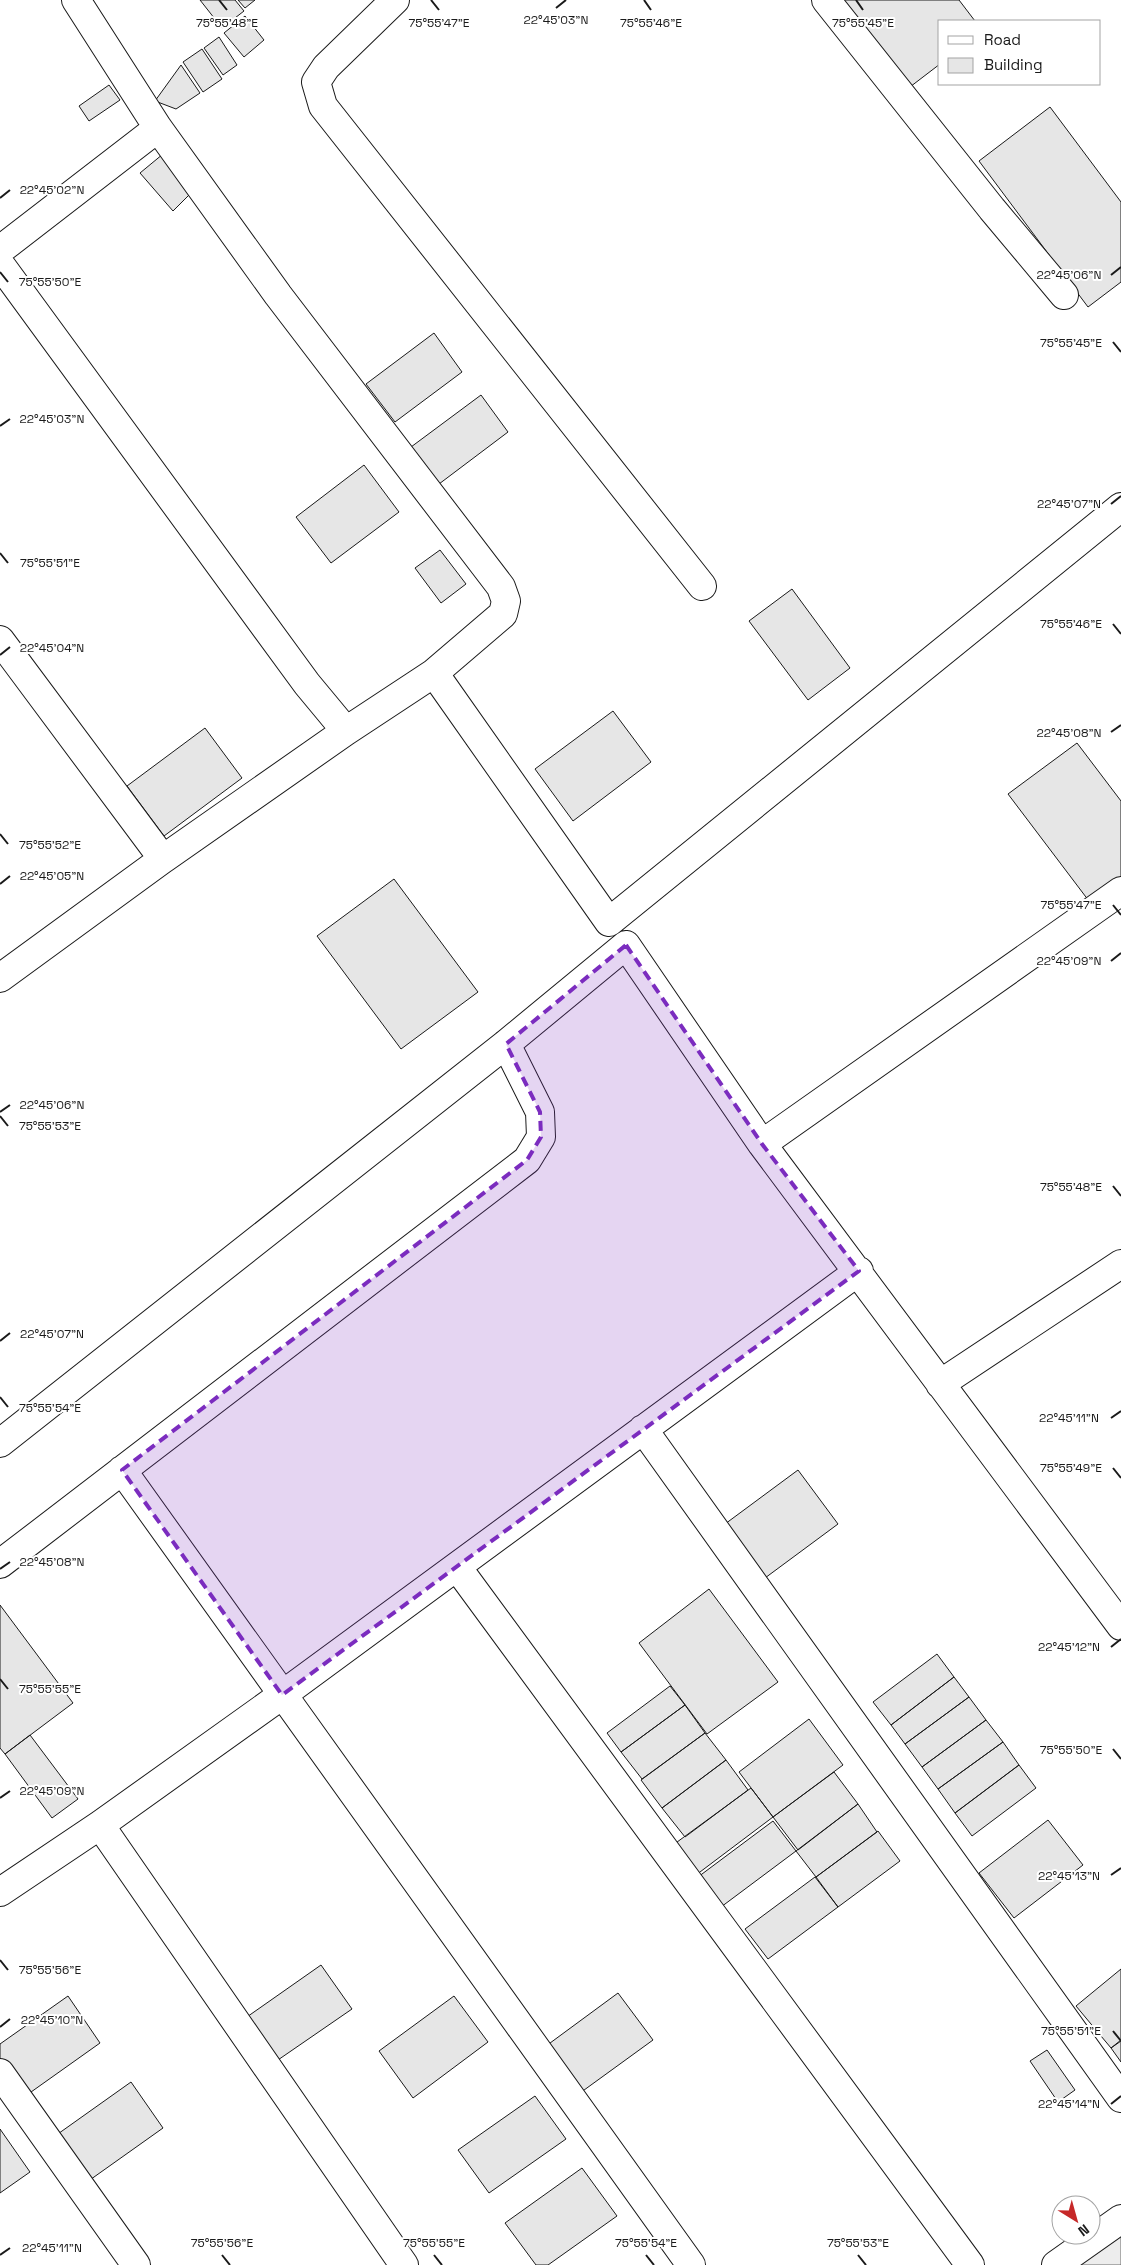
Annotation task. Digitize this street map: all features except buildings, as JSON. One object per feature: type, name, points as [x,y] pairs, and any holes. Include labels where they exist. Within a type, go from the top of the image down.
[{"type":"street","points":[[0,978],[163,859],[346,731],[434,673],[503,614],[506,601],[501,587],[278,295],[158,128],[76,0]]},
{"type":"street","points":[[395,0],[326,67],[316,82],[324,106],[702,586]]},
{"type":"street","points":[[826,0],[992,209],[1064,294]]},
{"type":"street","points":[[0,250],[158,128]]},
{"type":"street","points":[[0,264],[307,684],[346,731]]},
{"type":"street","points":[[609,922],[1121,507]]},
{"type":"street","points":[[0,640],[163,859]]},
{"type":"street","points":[[434,673],[626,945],[762,1144],[859,1271],[940,1384],[1121,1626]]},
{"type":"street","points":[[762,1144],[1121,891]]},
{"type":"street","points":[[0,1443],[506,1044],[626,945]]},
{"type":"street","points":[[0,1564],[527,1160],[540,1137],[540,1112],[506,1044]]},
{"type":"street","points":[[940,1384],[1121,1264]]},
{"type":"street","points":[[0,1892],[100,1825],[282,1695],[859,1271]]},
{"type":"street","points":[[643,1430],[1121,2098]]},
{"type":"street","points":[[122,1470],[691,2265]]},
{"type":"street","points":[[456,1567],[970,2265]]},
{"type":"street","points":[[100,1825],[404,2265]]},
{"type":"street","points":[[0,2073],[136,2265]]},
{"type":"street","points":[[1056,2265],[1121,2219]]},
{"type":"highlighted area","points":[[626,945],[762,1144],[859,1271],[282,1695],[122,1470],[527,1160],[541,1137],[540,1112],[506,1044]]},
{"type":"shaded area","points":[[1121,2212],[1121,2265],[1045,2265],[1074,2245],[1101,2245],[1101,2226]]}]
